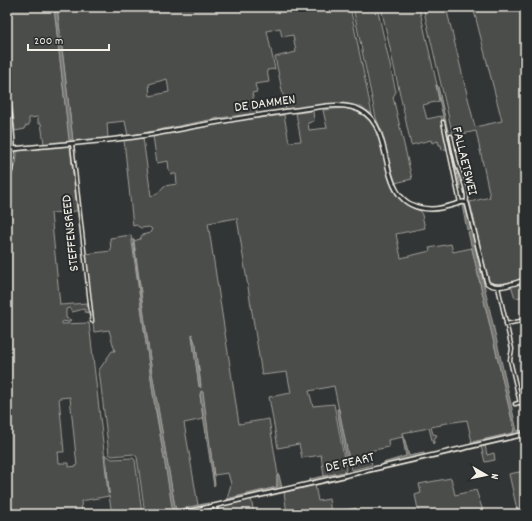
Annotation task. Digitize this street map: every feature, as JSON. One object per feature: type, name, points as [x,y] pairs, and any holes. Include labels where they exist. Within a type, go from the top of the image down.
[{"type":"street","points":[[7,94],[13,149],[12,165],[7,179]]},
{"type":"street","name":"DE DAMMEN","points":[[13,149],[147,135],[248,116],[328,106],[352,107],[362,110],[376,123],[381,136],[391,179],[395,189],[403,198],[414,205],[428,209],[435,209],[460,203]]},
{"type":"street","name":"FALLAETSWEI","points":[[443,122],[460,203],[466,203]]},
{"type":"street","name":"FALLAETSWEI","points":[[451,136],[458,167],[464,184],[467,199],[466,203],[469,208],[485,280],[490,286],[498,287]]},
{"type":"street","name":"STEFFENSREED","points":[[71,143],[92,321]]},
{"type":"street","points":[[520,402],[512,371],[510,360],[512,350],[498,287],[525,280]]},
{"type":"street","points":[[506,324],[525,320]]},
{"type":"street","points":[[515,404],[525,401]]},
{"type":"street","name":"DE FEART","points":[[179,514],[525,434]]},
{"type":"street","points":[[215,506],[216,514]]},
{"type":"shaded area","points":[[7,7],[54,7],[70,140],[72,133],[57,7],[350,7],[372,114],[361,107],[343,103],[286,109],[275,57],[296,52],[293,35],[282,37],[280,28],[267,31],[275,69],[267,70],[269,82],[255,84],[257,92],[252,93],[257,113],[219,118],[128,136],[125,121],[107,123],[108,138],[44,144],[41,123],[38,123],[38,117],[29,118],[29,125],[25,126],[25,129],[15,131],[7,53]],"holes":[[[167,79],[169,92],[150,96],[149,84]]]},
{"type":"shaded area","points":[[54,7],[57,7],[73,140],[69,140]]},
{"type":"shaded area","points":[[353,7],[377,7],[396,92],[393,97],[412,179],[395,183],[393,180],[382,132],[376,118]]},
{"type":"shaded area","points":[[381,7],[419,7],[437,85],[439,101],[423,105],[427,119],[441,116],[448,148],[442,150],[438,141],[432,143],[431,140],[411,145]]},
{"type":"shaded area","points":[[423,7],[446,7],[475,127],[502,121],[473,7],[525,7],[525,261],[523,262],[525,278],[499,284],[490,282],[487,279],[470,202],[490,197],[476,131],[453,136]]},
{"type":"shaded area","points":[[436,85],[438,86],[460,190],[458,184]]},
{"type":"shaded area","points":[[344,108],[363,115],[374,127],[381,142],[388,175],[394,191],[404,203],[421,211],[425,228],[396,234],[401,258],[430,251],[429,248],[451,244],[453,252],[472,248],[514,429],[513,433],[472,442],[467,420],[441,424],[431,427],[433,434],[437,435],[433,444],[429,428],[402,433],[403,437],[388,440],[389,447],[369,451],[372,465],[351,470],[334,386],[309,391],[313,406],[334,404],[346,469],[345,472],[324,476],[321,455],[302,458],[299,444],[278,448],[269,397],[291,393],[287,372],[262,375],[237,218],[208,223],[239,424],[269,419],[278,475],[277,487],[227,499],[231,484],[228,473],[214,475],[202,392],[200,395],[203,419],[184,423],[198,505],[177,511],[175,507],[152,373],[134,241],[140,239],[142,235],[150,233],[152,229],[149,227],[141,228],[136,225],[133,226],[124,140],[143,138],[151,196],[157,194],[164,186],[177,184],[176,174],[172,174],[169,171],[168,161],[157,163],[153,136],[223,122],[284,115],[289,142],[301,141],[296,113],[313,111],[314,121],[308,123],[309,130],[327,128],[323,110]],"holes":[[[192,336],[196,346],[201,385],[199,387]]]},
{"type":"shaded area","points":[[7,121],[11,155],[7,174]]},
{"type":"shaded area","points":[[70,146],[77,211],[51,213],[60,305],[87,303],[88,313],[85,312],[84,309],[72,312],[70,308],[66,309],[66,318],[71,320],[69,322],[62,321],[62,324],[89,323],[109,494],[106,455],[112,459],[133,458],[135,460],[142,514],[112,514],[109,496],[81,501],[82,514],[7,514],[7,183],[15,168],[17,151]],"holes":[[[70,397],[77,466],[69,467],[69,463],[59,463],[58,452],[64,452],[59,398]]]},
{"type":"shaded area","points":[[465,204],[471,227],[471,229],[467,230],[462,205]]},
{"type":"shaded area","points":[[472,231],[517,431],[525,430],[525,433],[471,445],[470,442],[513,433],[514,429],[468,232]]},
{"type":"shaded area","points":[[131,235],[155,407],[173,508],[172,512],[158,514],[145,514],[137,457],[134,454],[112,456],[109,454],[99,370],[112,351],[115,351],[109,330],[94,332],[85,254],[111,251],[110,238]]},
{"type":"shaded area","points":[[133,239],[152,373],[175,507],[177,511],[173,513],[156,409],[154,408]]},
{"type":"shaded area","points":[[525,282],[525,296],[515,298],[511,285]]},
{"type":"shaded area","points":[[192,334],[196,346],[201,388],[199,386]]},
{"type":"shaded area","points":[[201,391],[203,392],[215,484],[214,486],[200,395]]},
{"type":"shaded area","points":[[337,409],[339,409],[350,465],[347,466]]},
{"type":"shaded area","points":[[402,433],[409,456],[424,453],[425,455],[383,465],[383,463],[406,456]]},
{"type":"shaded area","points":[[485,445],[487,455],[494,453],[495,460],[485,462],[481,446]]},
{"type":"shaded area","points":[[104,455],[106,455],[109,494],[108,493]]},
{"type":"shaded area","points":[[345,472],[344,474],[310,481],[310,479]]},
{"type":"shaded area","points":[[525,472],[525,514],[518,514],[509,474]]},
{"type":"shaded area","points":[[277,475],[279,475],[282,488],[227,500],[277,487]]},
{"type":"shaded area","points":[[451,478],[455,495],[476,490],[484,514],[419,514],[415,495],[421,493],[419,484]]},
{"type":"shaded area","points":[[315,485],[318,501],[329,499],[331,513],[356,508],[357,514],[287,514],[284,492]]},
{"type":"shaded area","points":[[251,499],[254,514],[219,514],[218,507]]},
{"type":"shaded area","points":[[209,503],[209,505],[181,510],[181,509]]}]
